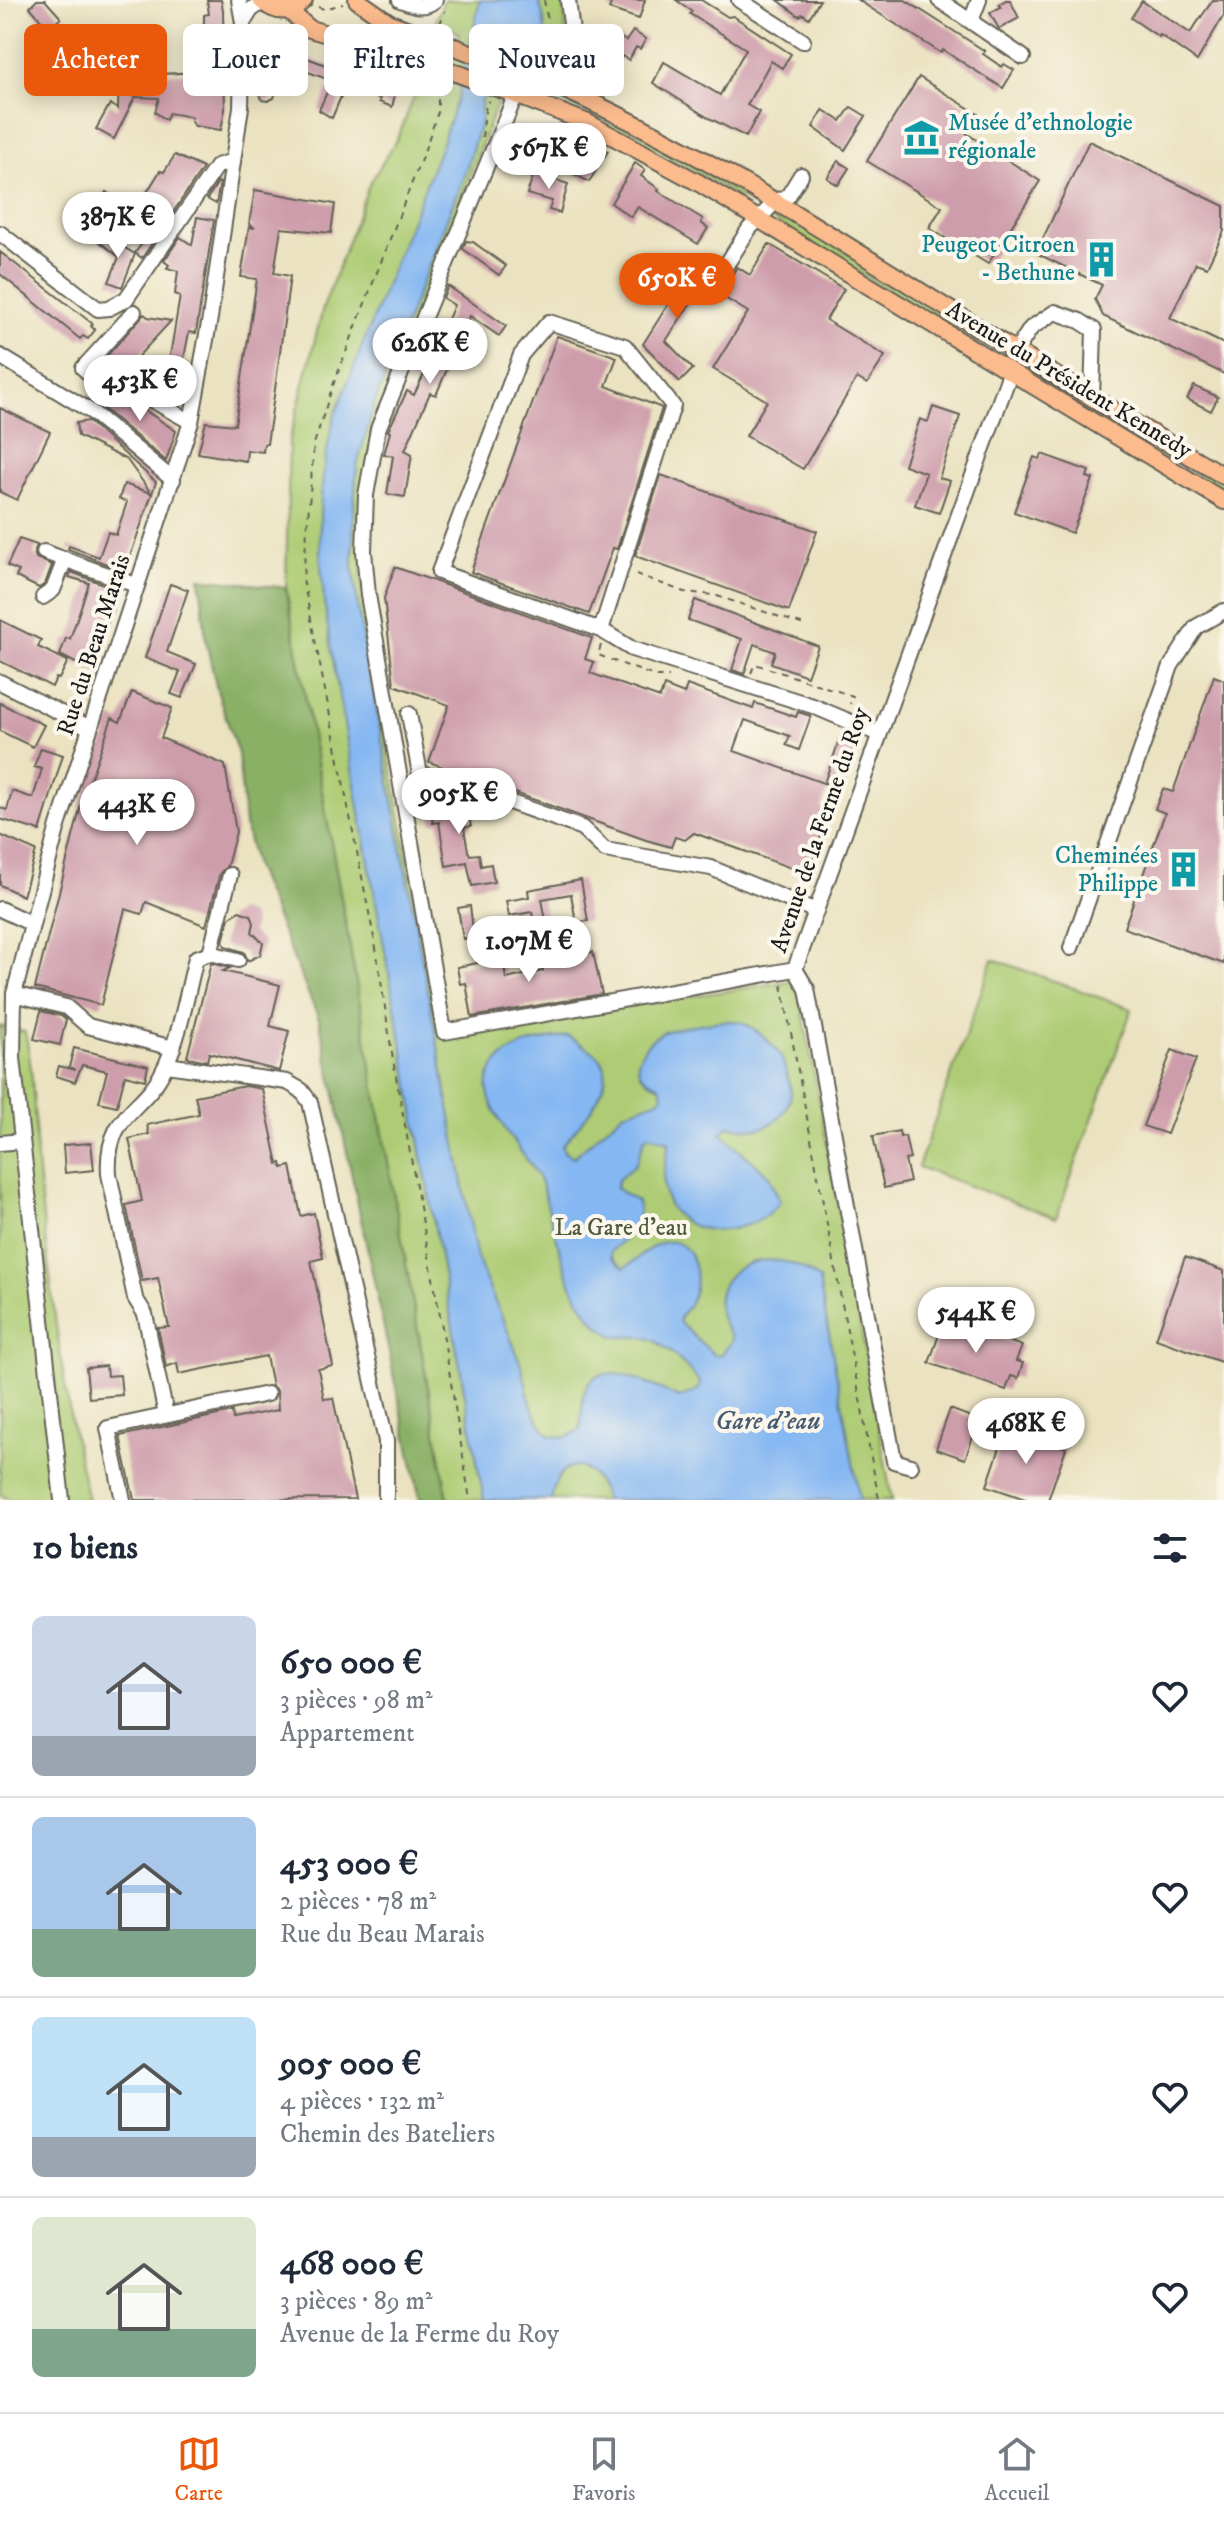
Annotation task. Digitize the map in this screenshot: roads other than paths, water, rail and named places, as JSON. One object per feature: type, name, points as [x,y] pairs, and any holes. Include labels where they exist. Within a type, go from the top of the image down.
[{"type":"main road","points":[[288,10],[304,0]]},
{"type":"main road","name":"Avenue du Président Kennedy","points":[[357,0],[390,23],[469,52]]},
{"type":"main road","name":"Avenue du Président Kennedy","points":[[262,1],[274,10],[288,10],[310,29],[469,77]]},
{"type":"main road","name":"Avenue du Président Kennedy","points":[[520,96],[588,123],[699,183],[1224,501]]},
{"type":"main road","name":"Avenue du Président Kennedy","points":[[578,96],[644,126],[776,201],[1092,399],[1224,476]]},
{"type":"main road","name":"Avenue de la Ferme du Roy","points":[[1010,373],[1016,351]]},
{"type":"street","name":"Rue du Beau Marais","points":[[62,1500],[13,1058],[14,994],[57,829],[191,422],[212,306],[243,84],[243,23],[239,0]]},
{"type":"street","points":[[400,0],[420,6],[429,5],[435,0]]},
{"type":"street","points":[[568,0],[571,24]]},
{"type":"street","points":[[739,0],[803,41]]},
{"type":"street","points":[[939,0],[1023,57]]},
{"type":"street","points":[[971,21],[979,0]]},
{"type":"street","points":[[243,23],[251,10],[262,1]]},
{"type":"street","points":[[508,96],[378,429],[366,495],[364,551],[368,595],[444,1032],[795,969]]},
{"type":"street","points":[[0,233],[98,309],[109,308],[126,299],[217,166],[233,161]]},
{"type":"street","points":[[709,292],[749,229],[776,201],[788,196],[801,175]]},
{"type":"street","points":[[134,312],[83,368],[101,385],[115,388],[125,385],[191,422]]},
{"type":"street","points":[[1016,351],[1031,328],[1055,312],[1080,321],[1094,330],[1092,399]]},
{"type":"street","points":[[603,631],[673,406],[625,346],[549,322],[521,355],[439,572],[603,631],[632,649],[813,706],[879,734]]},
{"type":"street","points":[[0,356],[92,412],[173,480]]},
{"type":"street","name":"Avenue de la Ferme du Roy","points":[[911,1466],[894,1461],[807,989],[795,969],[1010,373]]},
{"type":"street","points":[[44,552],[136,585]]},
{"type":"street","points":[[43,597],[53,590],[65,559]]},
{"type":"street","points":[[1071,948],[1171,666],[1196,627],[1224,611]]},
{"type":"street","points":[[0,682],[90,728]]},
{"type":"street","points":[[409,714],[420,774],[442,778],[582,828],[605,850],[711,868],[816,911]]},
{"type":"street","points":[[210,953],[230,875]]},
{"type":"street","points":[[0,909],[32,924]]},
{"type":"street","points":[[166,1415],[145,1314],[135,1298],[108,1156],[113,1135],[122,1118],[156,1086],[167,1065],[196,958],[210,953],[238,960]]},
{"type":"street","points":[[14,994],[66,1007],[88,1026],[173,1048]]},
{"type":"street","points":[[167,1065],[287,1082],[301,1090],[310,1102],[386,1441],[386,1500]]},
{"type":"street","points":[[0,1143],[22,1141]]},
{"type":"street","points":[[123,1500],[108,1428],[267,1394]]},
{"type":"water","name":"Gare d'eau","points":[[480,0],[538,0],[544,24],[475,24]]},
{"type":"water","name":"Gare d'eau","points":[[469,49],[469,96],[485,96],[481,100],[481,120],[466,170],[374,405],[357,466],[353,566],[358,609],[476,1254],[517,1355],[534,1412],[550,1436],[567,1437],[580,1430],[587,1386],[594,1378],[604,1374],[631,1377],[679,1398],[699,1389],[700,1383],[696,1378],[663,1346],[641,1337],[617,1337],[604,1330],[586,1311],[571,1284],[539,1179],[495,1112],[487,1086],[496,1064],[523,1045],[568,1036],[597,1055],[605,1068],[601,1092],[562,1146],[564,1152],[574,1157],[623,1113],[659,1100],[663,1095],[660,1086],[644,1077],[638,1065],[642,1052],[657,1036],[678,1028],[713,1022],[734,1021],[751,1027],[779,1053],[791,1090],[790,1097],[785,1111],[767,1126],[753,1129],[729,1126],[721,1133],[769,1176],[780,1201],[755,1222],[738,1228],[703,1229],[687,1223],[674,1212],[664,1190],[669,1141],[649,1135],[645,1138],[636,1164],[618,1180],[616,1188],[637,1202],[639,1210],[633,1230],[611,1251],[611,1257],[624,1268],[661,1243],[676,1243],[683,1247],[693,1261],[696,1280],[693,1296],[679,1318],[680,1323],[714,1355],[722,1354],[731,1342],[732,1337],[720,1315],[719,1295],[726,1280],[740,1268],[757,1261],[778,1261],[799,1267],[819,1280],[860,1500],[605,1500],[595,1478],[576,1466],[560,1475],[552,1500],[484,1500],[335,674],[324,600],[320,529],[321,492],[335,415],[459,93]]},
{"type":"place","name":"Musée d'ethnologie régionale","points":[[922,137]]},
{"type":"place","name":"Peugeot Citroen - Bethune","points":[[1101,259]]},
{"type":"place","name":"Cheminées Philippe","points":[[1184,870]]},
{"type":"park label","name":"La Gare d'eau","points":[[621,1228]]}]
